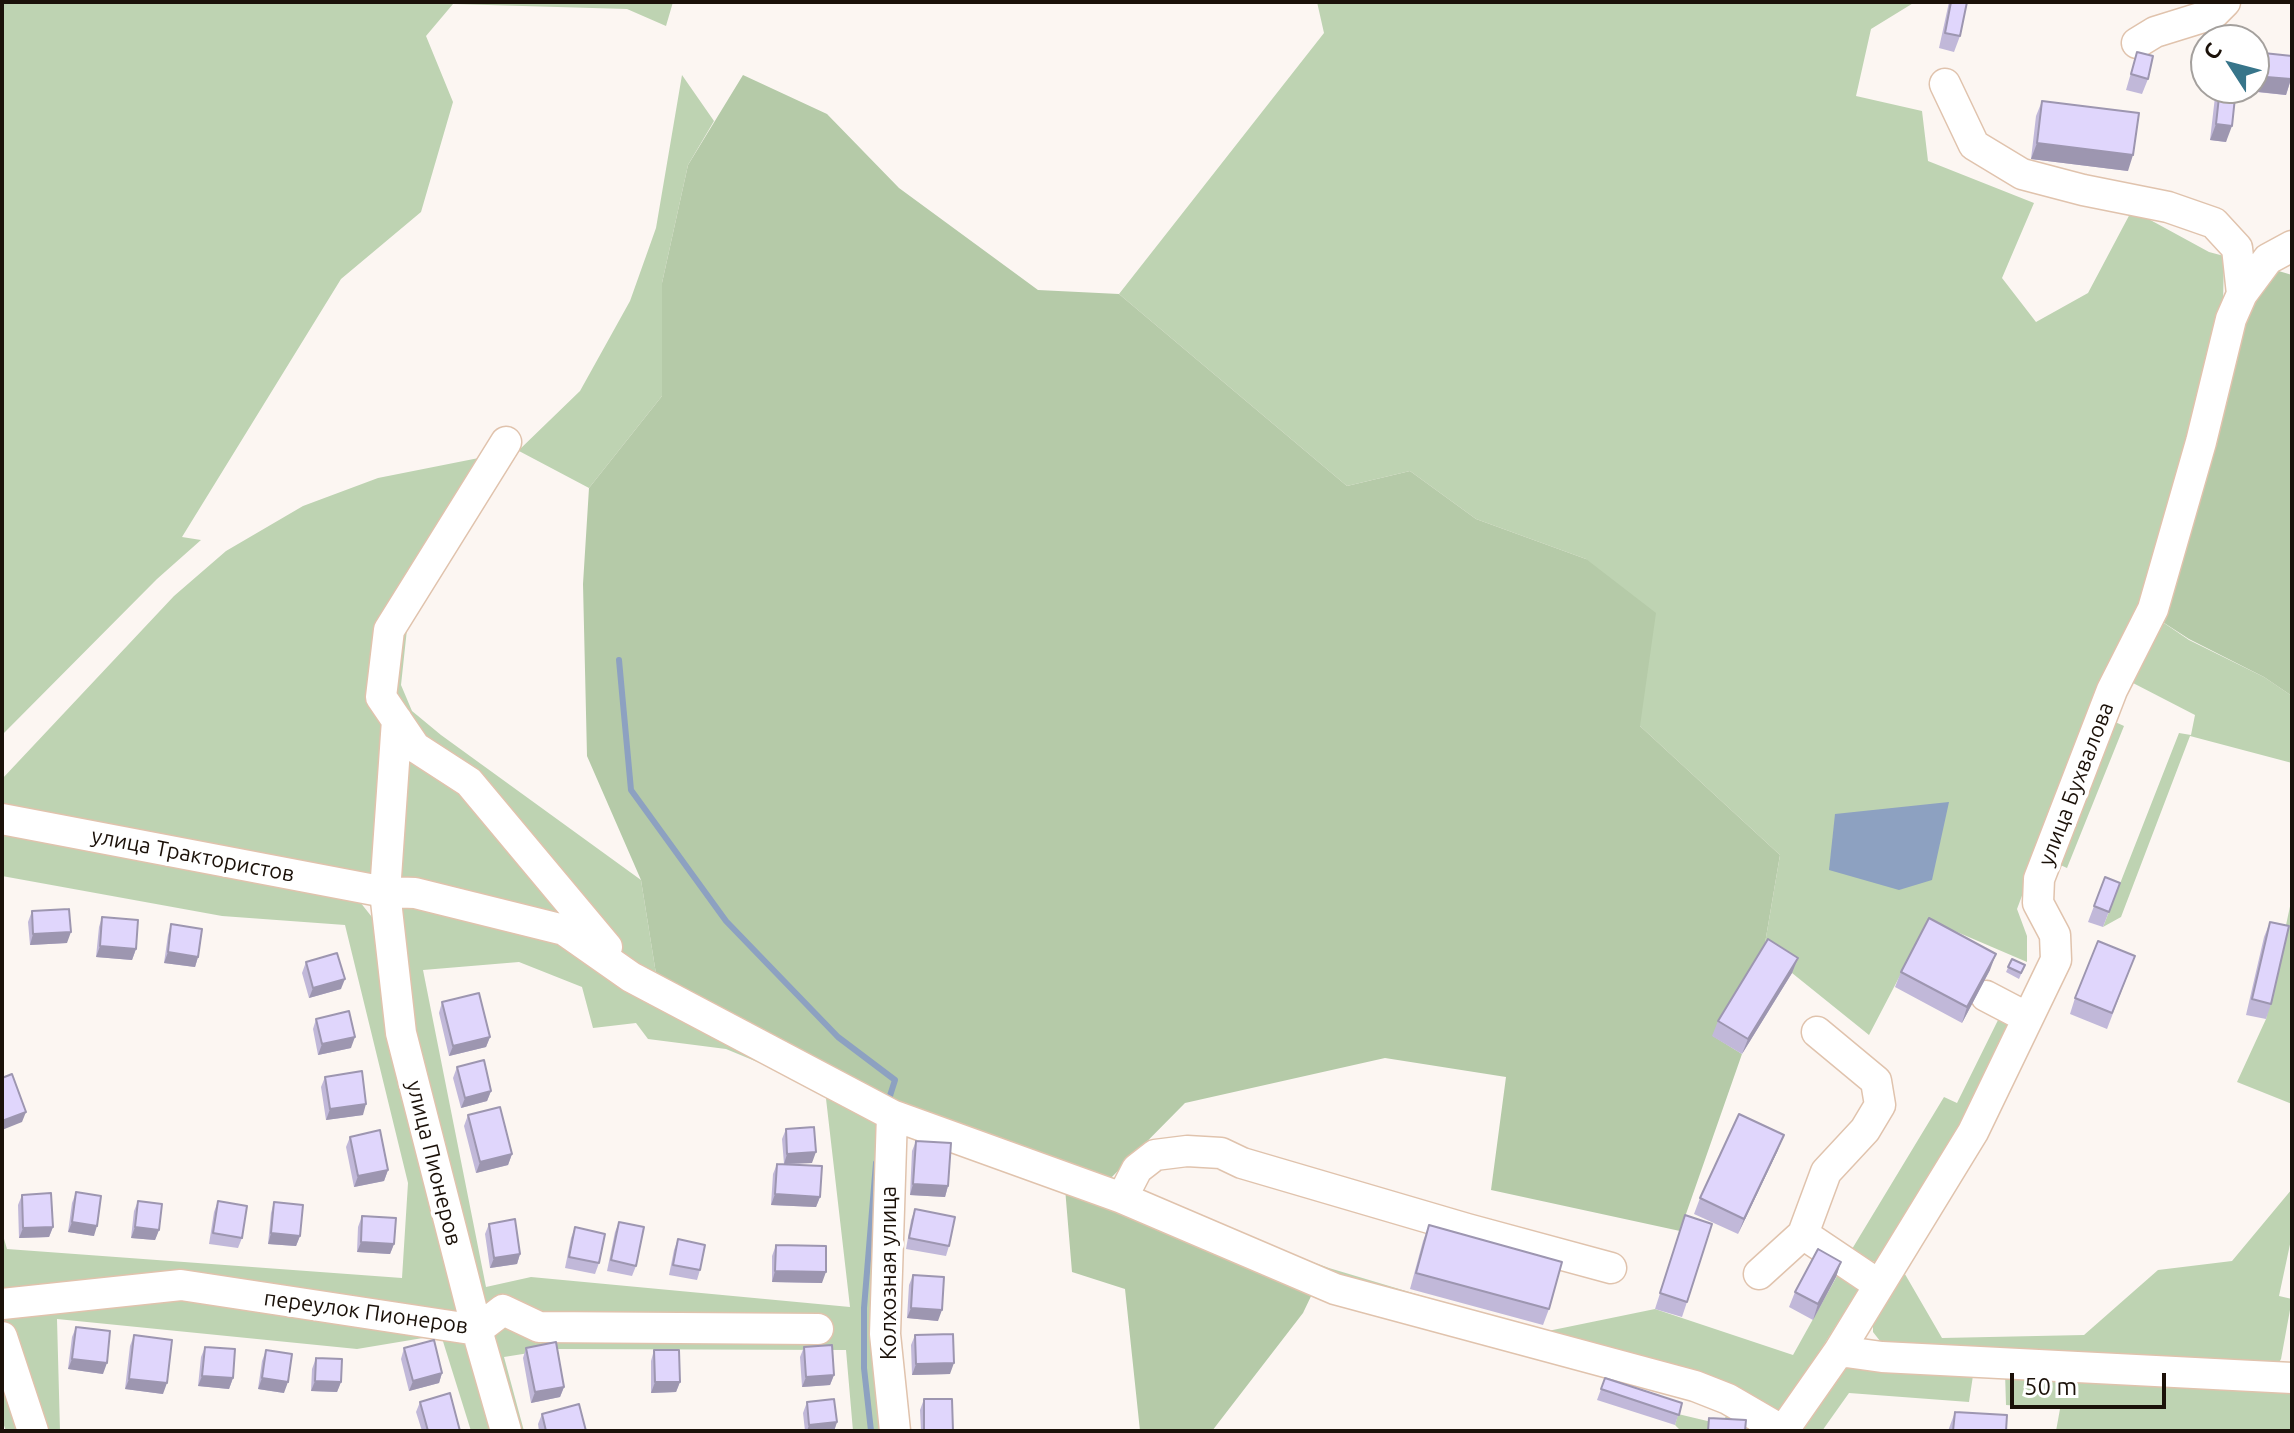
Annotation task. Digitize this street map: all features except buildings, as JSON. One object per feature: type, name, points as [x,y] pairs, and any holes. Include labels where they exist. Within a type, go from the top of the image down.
[{"type":"street","points":[[2137,43],[2155,32],[2213,14],[2225,2]]},
{"type":"street","points":[[1945,84],[1974,145],[2022,174],[2168,207],[2214,223],[2237,248],[2242,294]]},
{"type":"street","name":"улица Бухвалова","points":[[1783,1431],[1839,1351],[1973,1132],[2056,960],[2055,935],[2038,903],[2039,879],[2112,690],[2153,609],[2201,442],[2231,319],[2242,294],[2268,259],[2292,246]]},
{"type":"street","points":[[506,442],[389,630],[381,697],[415,747],[469,782],[631,977]]},
{"type":"street","name":"улица Пионеров","points":[[397,720],[385,892],[401,1033],[506,1431]]},
{"type":"street","name":"улица Трактористов","points":[[2,819],[385,892],[415,893],[564,930],[631,977],[892,1115],[1122,1198],[1335,1289],[1695,1386],[1728,1399],[1783,1431]]},
{"type":"street","points":[[1986,996],[2028,1018]]},
{"type":"street","points":[[1759,1274],[1803,1234],[1826,1172],[1865,1130],[1880,1105],[1876,1081],[1817,1032]]},
{"type":"street","name":"Колхозная улица","points":[[892,1115],[885,1334],[895,1431]]},
{"type":"street","points":[[1122,1198],[1137,1169],[1155,1155],[1187,1151],[1221,1153],[1242,1163],[1452,1225],[1611,1268]]},
{"type":"street","points":[[1803,1234],[1879,1285]]},
{"type":"street","name":"переулок Пионеров","points":[[2,1304],[181,1285],[477,1330],[503,1310],[539,1327],[818,1329]]},
{"type":"street","points":[[2,1337],[33,1431]]},
{"type":"street","points":[[1839,1351],[1882,1357],[2292,1378]]},
{"type":"green space","points":[[2,2],[673,2],[666,26],[627,9],[453,4],[426,36],[453,102],[421,212],[341,279],[182,537],[201,540],[157,579],[2,735]]},
{"type":"green space","points":[[1317,2],[1915,2],[1871,29],[1856,96],[1922,111],[1928,161],[2034,203],[2002,278],[2036,322],[2088,293],[2132,210],[2209,252],[2224,256],[2223,304],[2144,607],[2101,685],[2017,909],[2027,936],[2027,962],[1929,920],[1869,1035],[1792,973],[1763,955],[1780,855],[1640,726],[1586,559],[1476,519],[1410,471],[1347,486],[1119,294],[1324,33]]},
{"type":"green space","points":[[682,75],[714,121],[688,165],[662,283],[662,396],[589,488],[519,451],[407,629],[401,685],[412,711],[441,735],[641,880],[657,980],[398,879],[2,807],[2,779],[174,596],[226,551],[303,506],[378,478],[519,450],[580,391],[630,301],[656,228]]},
{"type":"green space","points":[[743,75],[827,114],[899,188],[1038,290],[1119,294],[1347,486],[1410,471],[1476,519],[1586,559],[1656,613],[1640,726],[1780,855],[1763,955],[1713,1036],[1742,1054],[1680,1231],[1491,1190],[1506,1077],[1385,1058],[1185,1103],[1104,1185],[894,1107],[657,980],[641,880],[587,756],[583,584],[589,488],[662,396],[662,283],[688,165]]},
{"type":"green space","points":[[2272,269],[2292,275],[2292,696],[2264,677],[2189,639],[2158,619],[2242,316]]},
{"type":"green space","points":[[2158,619],[2189,640],[2264,677],[2292,696],[2292,763],[2190,736],[2121,917],[2103,927],[2179,733],[2191,735],[2195,715],[2133,683]]},
{"type":"green space","points":[[2113,721],[2124,726],[2067,868],[2056,863]]},
{"type":"green space","points":[[2,828],[360,902],[383,931],[468,1322],[182,1278],[2,1297],[2,1232],[7,1249],[402,1278],[408,1183],[345,925],[222,916],[2,876]]},
{"type":"green space","points":[[2292,897],[2292,1104],[2237,1082],[2266,1019]]},
{"type":"green space","points":[[411,903],[561,937],[887,1119],[885,1431],[853,1431],[846,1350],[554,1349],[504,1357],[524,1431],[514,1431],[486,1334],[502,1322],[540,1317],[505,1294],[483,1311],[409,1025],[396,909]],"holes":[[[519,962],[582,987],[593,1028],[636,1023],[648,1039],[726,1049],[825,1090],[850,1307],[531,1277],[486,1287],[423,970]]]},
{"type":"green space","points":[[2001,1014],[2011,1025],[1963,1123],[1875,1262],[1849,1254],[1944,1097],[1957,1103]]},
{"type":"green space","points":[[1065,1188],[1314,1290],[1303,1313],[1212,1431],[1140,1431],[1125,1289],[1072,1272]]},
{"type":"green space","points":[[2292,1189],[2292,1235],[2279,1296],[2292,1299],[2281,1359],[2274,1371],[1896,1351],[1880,1341],[1873,1332],[1873,1316],[1902,1269],[1942,1338],[2084,1335],[2158,1270],[2232,1261]]},
{"type":"green space","points":[[1131,1195],[1329,1268],[1543,1332],[1655,1309],[1793,1355],[1842,1267],[1860,1287],[1786,1405],[1778,1412],[1338,1284]]},
{"type":"green space","points":[[183,1291],[470,1335],[498,1431],[471,1431],[441,1335],[357,1349],[57,1319],[60,1431],[42,1431],[2,1313]]},
{"type":"green space","points":[[2,1365],[24,1431],[6,1431],[2,1420]]},
{"type":"green space","points":[[1846,1365],[1974,1369],[1969,1402],[1849,1393],[1822,1431],[1799,1431]]},
{"type":"green space","points":[[2005,1372],[2292,1386],[2292,1431],[2056,1431],[2060,1409],[2006,1405]]},
{"type":"green space","points":[[1732,1409],[1761,1431],[1681,1431],[1675,1425],[1678,1414],[1720,1424]]},
{"type":"water","points":[[1949,802],[1932,880],[1899,890],[1829,870],[1835,814]]},
{"type":"waterway","points":[[619,660],[631,790],[726,921],[838,1037],[895,1080],[888,1102]]},
{"type":"waterway","points":[[871,1431],[864,1368],[864,1308],[876,1163]]}]
